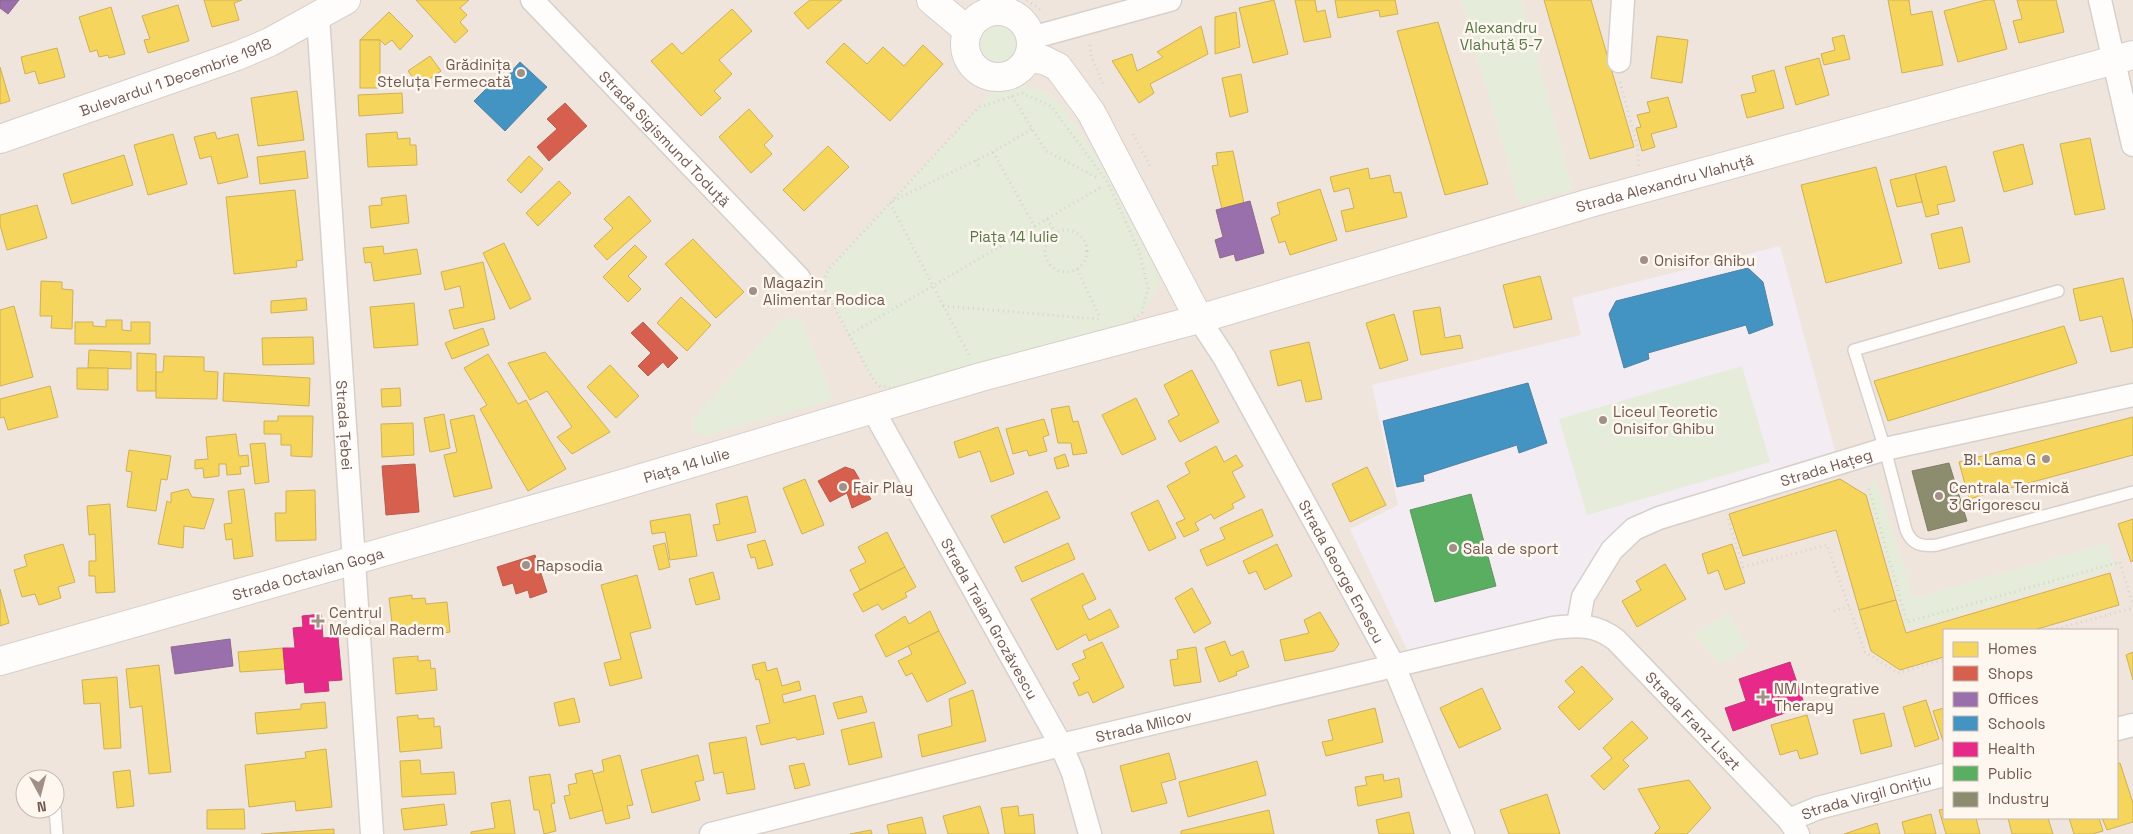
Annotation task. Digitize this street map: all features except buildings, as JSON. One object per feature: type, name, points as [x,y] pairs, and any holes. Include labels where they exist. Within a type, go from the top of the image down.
[{"type":"main road","name":"Bulevardul 1 Decembrie 1918","points":[[0,139],[238,56],[346,0]]},
{"type":"main road","points":[[931,0],[968,31]]},
{"type":"main road","points":[[991,6],[1011,14],[1027,28],[1029,48],[1022,66],[1005,76],[994,77],[985,74],[970,61],[966,52],[965,41],[968,31],[991,6]]},
{"type":"main road","points":[[1029,48],[1044,60],[1058,67],[1091,112],[1199,319]]},
{"type":"main road","name":"Strada Alexandru Vlahuță","points":[[1199,319],[1640,189],[2124,58]]},
{"type":"main road","name":"Piața 14 Iulie","points":[[615,486],[873,410],[978,371],[1199,319]]},
{"type":"main road","name":"Strada Octavian Goga","points":[[0,661],[615,486]]},
{"type":"street","name":"Strada Sigismund Toduță","points":[[532,0],[799,278]]},
{"type":"street","points":[[1029,48],[1170,0]]},
{"type":"street","points":[[1619,62],[1623,0]]},
{"type":"street","points":[[2100,0],[2124,58],[2133,145]]},
{"type":"street","name":"Strada Țebei","points":[[318,16],[372,834]]},
{"type":"street","name":"Strada George Enescu","points":[[1199,319],[1224,357],[1394,666],[1463,834]]},
{"type":"street","name":"Strada Hațeg","points":[[1578,625],[1583,597],[1612,550],[1634,529],[1659,518],[1721,497],[1885,450],[2133,395]]},
{"type":"street","name":"Strada Traian Grozăvescu","points":[[873,410],[1061,745],[1073,773],[1090,834]]},
{"type":"street","name":"Strada Milcov","points":[[711,834],[1061,745],[1553,628],[1578,625]]},
{"type":"street","name":"Strada Franz Liszt","points":[[1578,625],[1595,627],[1616,640],[1793,827]]},
{"type":"street","points":[[2118,729],[2133,725]]},
{"type":"street","name":"Strada Virgil Onițiu","points":[[1793,827],[1818,808],[1943,775]]},
{"type":"lane","points":[[2058,291],[1854,350],[1885,450],[1906,530],[1910,539],[1926,547],[2133,492]]},
{"type":"lane","points":[[55,819],[57,834]]},
{"type":"path","points":[[1619,62],[1621,88],[1637,144],[1640,189]]},
{"type":"path","points":[[1022,93],[1051,106],[1108,183],[1139,252],[1148,288],[1142,312],[1130,323],[978,371],[886,388],[874,381],[824,288],[824,279],[829,268],[979,107],[1022,93]]},
{"type":"path","points":[[1012,96],[1046,151],[1108,183]]},
{"type":"path","points":[[890,203],[992,152],[1032,129]]},
{"type":"path","points":[[1012,140],[1015,147]]},
{"type":"path","points":[[992,152],[1035,227]]},
{"type":"path","points":[[976,160],[979,167]]},
{"type":"path","points":[[849,335],[1114,180]]},
{"type":"path","points":[[890,203],[978,371]]},
{"type":"path","points":[[1048,219],[1055,232]]},
{"type":"path","points":[[1061,230],[1074,231],[1084,239],[1088,252],[1086,259],[1077,269],[1063,272],[1050,265],[1045,251],[1049,237],[1055,232],[1061,230]]},
{"type":"path","points":[[1077,269],[1105,330]]},
{"type":"path","points":[[943,306],[1100,319]]},
{"type":"path","points":[[1869,489],[1907,622],[2120,562],[2133,607],[2056,629]]},
{"type":"path","points":[[1728,521],[1743,567],[1827,544],[1865,652],[1898,673],[1943,660]]},
{"type":"path","points":[[1834,610],[1849,606]]},
{"type":"shaded area","points":[[0,0],[2133,0],[2133,834],[0,834]]},
{"type":"shaded area","name":"Liceul Teoretic Onisifor Ghibu","points":[[1780,246],[1836,455],[1656,506],[1627,522],[1572,616],[1410,656],[1350,529],[1398,505],[1372,385],[1581,335],[1572,298]]},
{"type":"green space","name":"Alexandru Vlahuță 5-7","points":[[1461,0],[1521,0],[1573,189],[1520,205]]},
{"type":"green space","points":[[998,18],[1008,20],[1016,26],[1022,34],[1024,44],[1022,54],[1016,62],[1008,68],[998,70],[988,68],[980,62],[974,54],[972,44],[974,34],[980,26],[988,20]]},
{"type":"green space","name":"Piața 14 Iulie","points":[[1011,85],[1041,90],[1056,101],[1072,120],[1127,201],[1143,231],[1159,280],[1155,293],[1144,309],[1130,323],[894,388],[880,386],[874,381],[824,288],[824,279],[829,268],[991,94]]},
{"type":"green space","points":[[794,318],[802,323],[832,394],[830,401],[709,435],[695,431],[692,422],[694,418],[780,321]]},
{"type":"green space","points":[[1742,366],[1770,462],[1587,515],[1559,419]]},
{"type":"green space","points":[[1875,477],[1914,598],[2108,543],[2115,568],[1907,630],[1867,493]]},
{"type":"green space","points":[[1728,613],[1749,647],[1721,664],[1693,634]]},
{"type":"place","name":"Grădinița Steluța Fermecată","points":[[521,73]]},
{"type":"place","name":"Onisifor Ghibu","points":[[1644,260]]},
{"type":"place","name":"Magazin Alimentar Rodica","points":[[753,291]]},
{"type":"place","name":"Liceul Teoretic Onisifor Ghibu","points":[[1603,420]]},
{"type":"place","name":"Bl. Lama G","points":[[2046,459]]},
{"type":"place","name":"Fair Play","points":[[843,487]]},
{"type":"place","name":"Centrala Termică 3 Grigorescu","points":[[1939,496]]},
{"type":"place","name":"Sala de sport","points":[[1453,548]]},
{"type":"place","name":"Rapsodia","points":[[526,565]]},
{"type":"place","name":"Centrul Medical Raderm","points":[[318,621]]},
{"type":"place","name":"NM Integrative Therapy","points":[[1763,697]]}]
